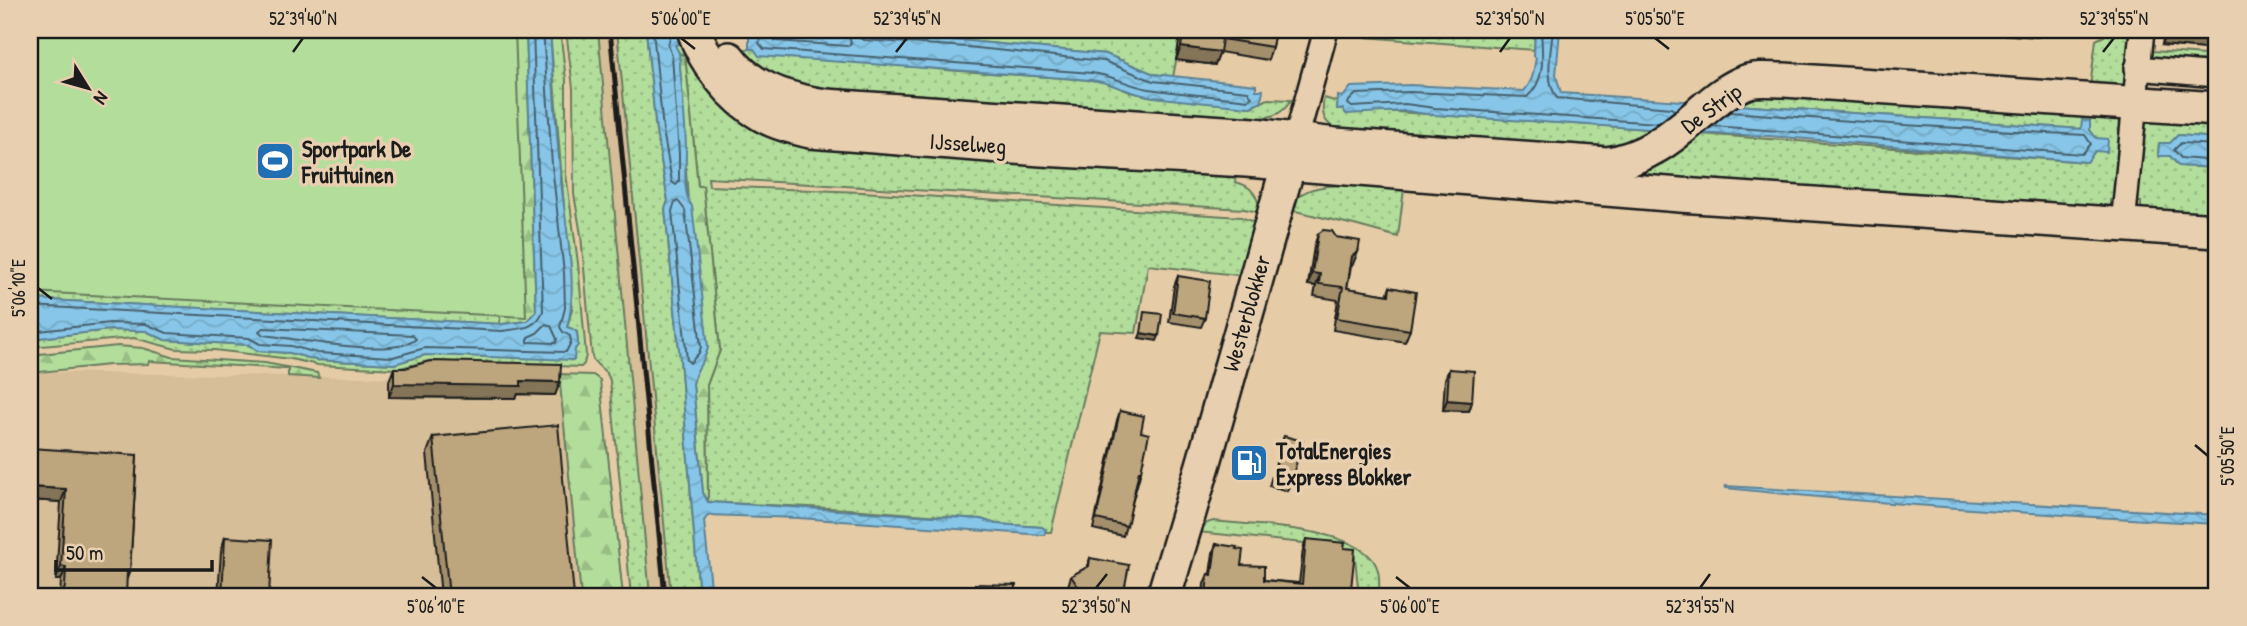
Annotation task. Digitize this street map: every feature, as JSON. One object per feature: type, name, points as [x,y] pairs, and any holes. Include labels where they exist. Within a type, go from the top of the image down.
[{"type":"street","name":"IJsselweg","points":[[694,30],[700,49],[717,73],[751,107],[764,116],[810,131],[1041,149],[1247,160],[1292,152]]},
{"type":"street","name":"IJsselweg","points":[[714,30],[719,46],[733,65],[750,80],[803,103],[1254,135],[1292,152]]},
{"type":"street","name":"Westerblokker","points":[[1164,596],[1326,30]]},
{"type":"street","points":[[2123,225],[2142,30]]},
{"type":"street","points":[[2137,68],[2217,75]]},
{"type":"street","name":"De Strip","points":[[1292,152],[1335,145],[1607,164],[1624,162],[1671,138],[1719,97],[1748,81],[1784,80],[2217,109]]},
{"type":"street","points":[[1292,152],[1680,195],[2217,232]]},
{"type":"shaded area","points":[[598,30],[617,30],[671,596],[650,596]]},
{"type":"shaded area","points":[[30,372],[558,380],[585,596],[30,596]]},
{"type":"green space","name":"Sportpark De Fruittuinen","points":[[30,30],[515,30],[526,317],[30,292]]},
{"type":"green space","points":[[506,30],[526,30],[536,312],[527,321],[500,324]]},
{"type":"green space","points":[[550,30],[560,30],[566,80],[566,174],[578,263],[586,355],[581,367],[428,361],[396,369],[318,365],[214,350],[176,349],[134,338],[30,347],[30,339],[110,330],[146,331],[165,340],[249,345],[257,351],[290,353],[316,360],[394,364],[425,355],[575,349],[578,345],[577,332],[567,327],[572,309]]},
{"type":"green space","points":[[566,30],[598,30],[650,596],[631,596],[610,381],[592,357],[581,235],[574,194],[573,88]]},
{"type":"green space","points":[[617,30],[646,30],[656,131],[668,201],[665,209],[699,596],[671,596]]},
{"type":"green space","points":[[672,30],[686,30],[699,63],[1131,170],[1236,176],[1235,182],[1253,192],[1258,201],[1259,212],[708,178],[709,186],[862,192],[1241,217],[1256,223],[1241,278],[1237,275],[1148,265],[1136,333],[1100,331],[1051,532],[1046,532],[1042,527],[996,524],[981,519],[708,502],[707,385],[720,350],[703,186],[698,186],[685,56],[679,53],[674,45],[678,43],[679,32]]},
{"type":"green space","points":[[816,30],[1182,30],[1173,77],[1154,74],[1106,54]]},
{"type":"green space","points":[[1341,30],[1535,30],[1534,50],[1339,35]]},
{"type":"green space","points":[[2105,30],[2130,30],[2123,91],[2089,95],[2096,40],[2104,36]]},
{"type":"green space","points":[[2148,30],[2155,30],[2153,51],[2217,56],[2217,68],[2144,62]]},
{"type":"green space","points":[[749,49],[945,70],[1103,81],[1149,96],[1251,107],[1268,99],[1291,100],[1278,114],[1247,119],[805,97],[733,50]]},
{"type":"green space","points":[[679,54],[685,55],[698,186],[703,186],[720,350],[707,385],[708,502],[703,493],[693,384],[698,366]]},
{"type":"green space","points":[[506,83],[500,324],[30,299],[30,267]]},
{"type":"green space","points":[[1743,91],[2123,109],[2117,200],[2110,200],[2110,206],[2104,206],[2103,212],[1606,173],[1686,133],[2087,162],[2095,151],[2096,138],[2090,130],[2090,121],[2082,129],[1722,104]]},
{"type":"green space","points":[[1324,98],[1338,102],[1337,108],[1664,130],[1635,150],[1348,137],[1327,122],[1323,113]]},
{"type":"green space","points":[[2142,110],[2217,115],[2217,138],[2178,135],[2171,143],[2159,143],[2158,155],[2170,156],[2179,166],[2217,168],[2217,226],[2146,215],[2147,209],[2141,208],[2141,202],[2135,202]]},
{"type":"green space","points":[[1340,179],[1404,189],[1398,237],[1291,210],[1303,193],[1339,185]]},
{"type":"green space","points":[[118,346],[143,348],[172,357],[265,363],[317,373],[319,378],[288,376],[288,369],[149,361],[148,364],[30,373],[30,355]]},
{"type":"green space","points":[[559,374],[593,375],[600,380],[623,596],[581,596]]},
{"type":"green space","points":[[1213,521],[1298,530],[1342,540],[1360,549],[1376,564],[1379,596],[1359,596],[1355,558],[1342,547],[1198,532]]},
{"type":"water","points":[[526,30],[550,30],[559,162],[570,256],[572,294],[567,327],[574,329],[578,338],[574,360],[425,355],[394,364],[316,360],[290,353],[257,351],[249,345],[165,340],[146,331],[110,330],[30,339],[30,299],[503,324],[527,321],[536,311]]},
{"type":"water","points":[[646,30],[679,31],[678,44],[675,45],[679,53],[686,141],[686,188],[692,206],[708,347],[693,384],[703,493],[708,502],[981,519],[996,524],[1042,527],[1046,530],[1044,535],[798,518],[708,515],[704,521],[712,596],[699,596],[665,209],[668,201],[656,131]]},
{"type":"water","points":[[759,30],[816,30],[1106,54],[1154,74],[1256,85],[1256,90],[1263,90],[1261,103],[1251,107],[1148,96],[1091,80],[759,56],[754,49],[749,49],[749,36],[755,36]]},
{"type":"water","points":[[1535,30],[1560,30],[1556,75],[1561,93],[1699,102],[1664,130],[1405,111],[1346,114],[1343,109],[1337,109],[1338,96],[1343,97],[1351,87],[1410,85],[1524,91],[1531,79],[1536,58]]},
{"type":"water","points":[[1722,104],[2081,129],[2082,120],[2090,121],[2090,130],[2096,138],[2108,139],[2107,152],[2095,151],[2087,162],[1769,136],[1686,133]]},
{"type":"water","points":[[2178,135],[2217,138],[2217,168],[2179,166],[2170,156],[2158,156],[2159,143],[2170,143]]},
{"type":"water","points":[[1725,486],[2217,515],[2217,524],[1910,504]]},
{"type":"building","points":[[1184,30],[1275,30],[1272,47],[1222,39],[1220,52],[1181,47]]},
{"type":"building","points":[[2008,30],[2040,30],[2040,32]]},
{"type":"building","points":[[2217,30],[2217,36],[2167,32]]},
{"type":"building","points":[[1323,230],[1332,231],[1336,237],[1360,241],[1358,252],[1352,256],[1347,288],[1389,295],[1390,287],[1416,292],[1410,330],[1337,318],[1343,287],[1319,284],[1320,274],[1312,273],[1318,234]]},
{"type":"building","points":[[1178,276],[1210,281],[1205,318],[1173,313]]},
{"type":"building","points":[[1144,312],[1162,314],[1159,336],[1141,333]]},
{"type":"building","points":[[430,361],[561,364],[560,382],[521,381],[521,386],[394,384],[394,368]]},
{"type":"building","points":[[1449,369],[1474,371],[1472,402],[1447,400]]},
{"type":"building","points":[[1120,411],[1144,416],[1141,432],[1149,434],[1127,526],[1096,519]]},
{"type":"building","points":[[558,425],[574,596],[449,596],[433,437]]},
{"type":"building","points":[[1284,436],[1303,441],[1292,478],[1274,472]]},
{"type":"building","points":[[30,448],[137,455],[126,596],[62,596],[66,567],[61,566],[66,489],[30,487]]},
{"type":"building","points":[[225,537],[272,540],[269,596],[222,596]]},
{"type":"building","points":[[1306,539],[1345,543],[1344,548],[1355,549],[1351,589],[1369,590],[1368,596],[1206,596],[1208,574],[1212,575],[1216,544],[1243,550],[1241,565],[1264,566],[1264,580],[1302,584]]},
{"type":"building","points":[[1090,558],[1129,565],[1123,596],[1083,594],[1071,576],[1089,566]]},
{"type":"building","points":[[975,584],[1016,585],[1015,596],[974,596]]},
{"type":"railway","points":[[610,30],[665,596]]},
{"type":"place","name":"Sportpark De Fruittuinen","points":[[275,161]]},
{"type":"place","name":"TotalEnergies Express Blokker","points":[[1249,463]]}]
